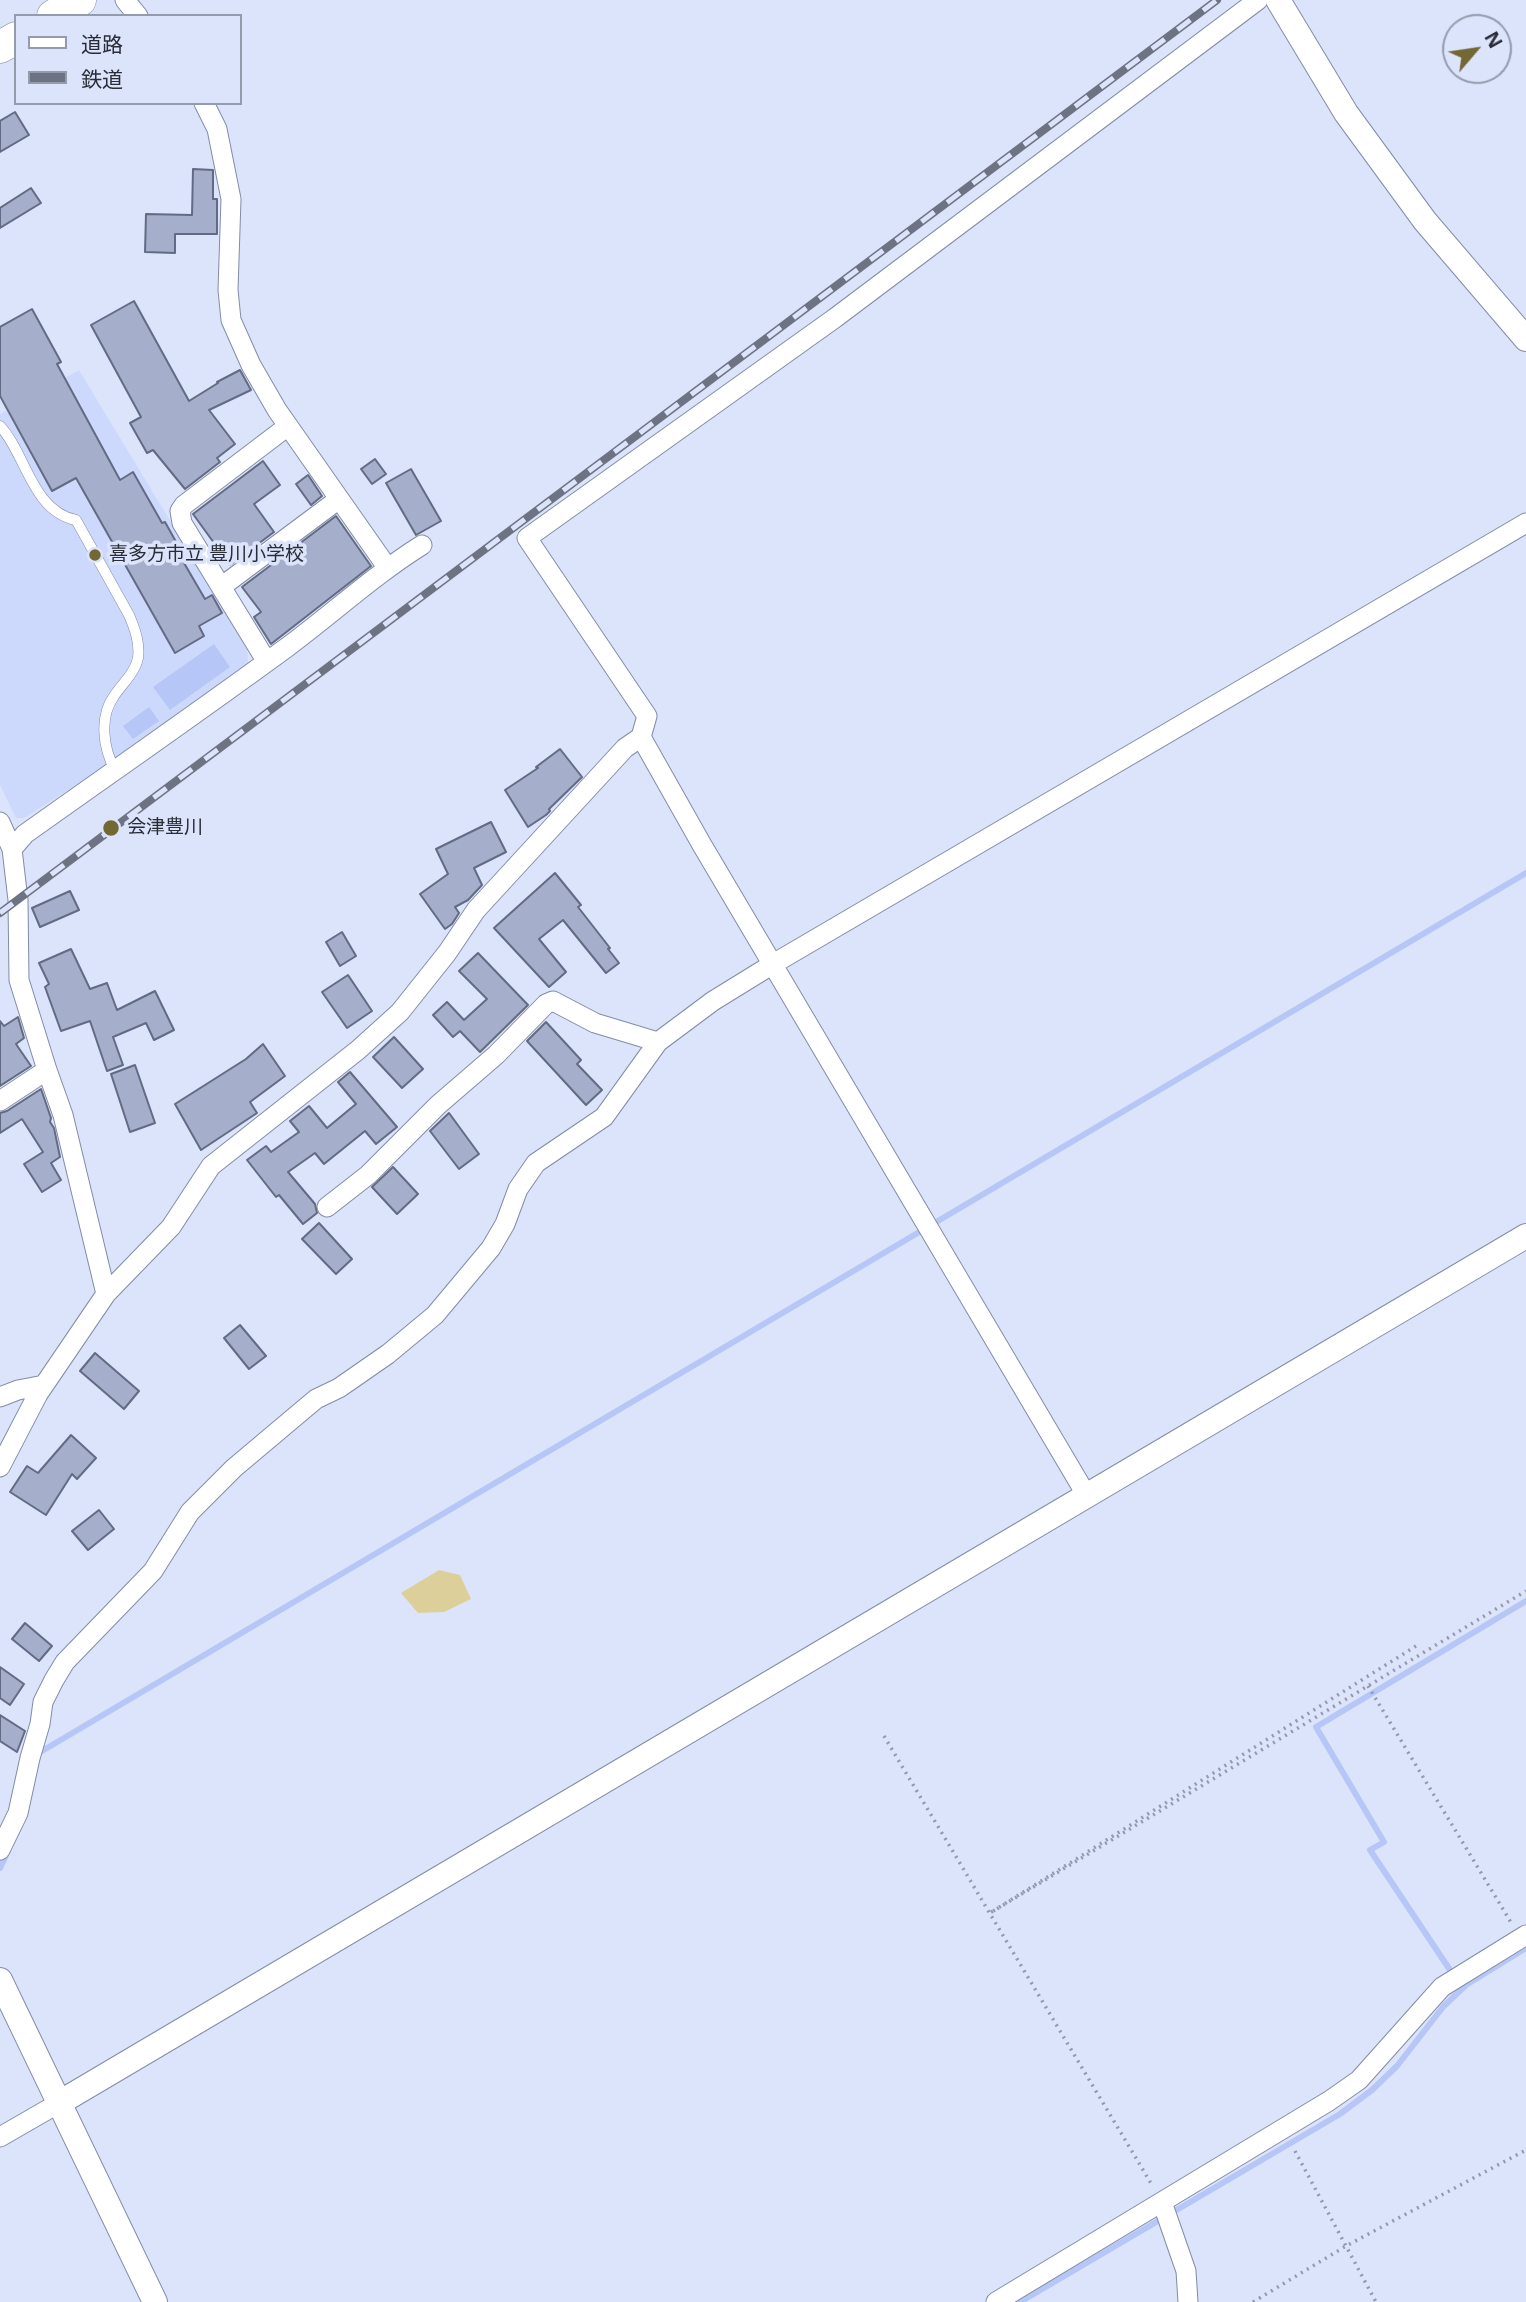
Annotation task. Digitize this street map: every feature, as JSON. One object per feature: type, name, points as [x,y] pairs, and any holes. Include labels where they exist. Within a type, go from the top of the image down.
[{"type":"main road","points":[[56,14],[80,0]]},
{"type":"street","points":[[125,0],[136,14]]},
{"type":"street","points":[[0,1467],[44,1385],[106,1294],[171,1227],[211,1166],[358,1050],[400,1012],[447,953],[476,910],[625,748],[641,737],[648,716],[527,538],[1272,2],[1346,113],[1424,221],[1526,339]]},
{"type":"street","points":[[205,105],[217,129],[231,200],[228,290],[231,320],[255,373],[288,426],[387,567]]},
{"type":"street","points":[[267,662],[182,523],[180,512],[184,505],[288,426]]},
{"type":"street","points":[[221,587],[339,499]]},
{"type":"street","points":[[0,1850],[18,1813],[43,1702],[65,1662],[153,1571],[190,1512],[215,1485],[316,1399],[339,1388],[388,1354],[441,1309],[491,1248],[505,1224],[518,1189],[536,1163],[604,1117],[658,1042],[713,1001],[773,964],[1526,523]]},
{"type":"street","points":[[12,849],[25,834],[267,662],[387,567],[422,545]]},
{"type":"street","points":[[641,737],[702,845],[1087,1496]]},
{"type":"street","points":[[0,822],[12,849],[18,900],[19,980],[63,1115],[106,1294]]},
{"type":"street","points":[[327,1207],[368,1175],[438,1105],[496,1055],[546,1004],[553,1001],[595,1023],[658,1042]]},
{"type":"street","points":[[0,1101],[47,1070]]},
{"type":"street","points":[[0,2137],[1526,1236]]},
{"type":"street","points":[[0,1397],[44,1385]]},
{"type":"street","points":[[996,2302],[1276,2134],[1359,2080],[1442,1987],[1523,1937]]},
{"type":"street","points":[[0,1980],[155,2302]]},
{"type":"street","points":[[1162,2202],[1186,2271],[1188,2302]]},
{"type":"lane","points":[[0,426],[42,498],[66,518],[76,520],[134,628],[138,641],[138,660],[131,675],[109,705],[105,723],[104,739],[108,757],[115,770]]},
{"type":"path","points":[[990,1913],[1526,1591]]},
{"type":"path","points":[[990,1913],[1416,1646]]},
{"type":"path","points":[[1368,1686],[1523,1937]]},
{"type":"path","points":[[884,1736],[1162,2202]]},
{"type":"path","points":[[1253,2302],[1346,2246],[1526,2150]]},
{"type":"path","points":[[1295,2151],[1376,2302]]},
{"type":"shaded area","name":"喜多方市立 豊川小学校","points":[[79,370],[247,648],[248,662],[242,672],[134,747],[24,818],[16,818],[0,785],[0,414]]},
{"type":"shaded area","points":[[214,644],[230,667],[170,710],[153,687]]},
{"type":"shaded area","points":[[149,707],[159,721],[133,739],[123,726]]},
{"type":"shaded area","points":[[439,1570],[460,1575],[471,1599],[444,1612],[418,1613],[401,1593]]},
{"type":"building","points":[[15,112],[29,135],[0,152],[0,121]]},
{"type":"building","points":[[193,169],[213,170],[213,199],[217,199],[217,234],[175,234],[175,253],[145,252],[146,214],[192,215]]},
{"type":"building","points":[[31,188],[41,203],[0,228],[0,208]]},
{"type":"building","points":[[134,301],[189,401],[240,370],[251,390],[209,410],[235,444],[217,458],[220,462],[185,489],[153,450],[147,453],[130,423],[141,417],[91,325]]},
{"type":"building","points":[[32,309],[61,362],[57,364],[120,480],[133,472],[162,523],[165,522],[180,549],[177,551],[205,599],[212,595],[222,613],[199,626],[204,636],[175,653],[76,478],[52,491],[0,396],[0,327]]},
{"type":"building","points":[[375,459],[386,474],[372,484],[361,469]]},
{"type":"building","points":[[263,461],[280,485],[254,504],[274,532],[230,565],[193,514]]},
{"type":"building","points":[[411,469],[441,521],[416,535],[386,483]]},
{"type":"building","points":[[308,475],[322,496],[311,505],[296,484]]},
{"type":"building","points":[[336,516],[371,566],[271,644],[254,617],[261,612],[242,587]]},
{"type":"building","points":[[560,749],[582,777],[546,815],[528,827],[505,790]]},
{"type":"building","points":[[491,822],[506,852],[474,868],[482,885],[468,900],[455,907],[459,913],[445,929],[420,894],[448,874],[436,849]]},
{"type":"building","points":[[555,873],[581,905],[578,907],[619,963],[606,973],[563,920],[539,939],[566,972],[549,987],[494,928]]},
{"type":"building","points":[[70,891],[79,910],[40,927],[32,908]]},
{"type":"building","points":[[342,932],[356,956],[340,966],[326,942]]},
{"type":"building","points":[[71,949],[90,989],[107,983],[117,1010],[155,991],[174,1030],[154,1040],[146,1023],[113,1037],[123,1065],[107,1071],[90,1021],[61,1031],[45,987],[49,984],[39,963]]},
{"type":"building","points":[[478,953],[528,1005],[480,1052],[460,1031],[453,1037],[433,1015],[447,1002],[464,1020],[487,999],[459,971]]},
{"type":"building","points":[[348,975],[372,1011],[347,1028],[322,992]]},
{"type":"building","points":[[18,1017],[24,1038],[16,1044],[31,1066],[0,1086],[0,1021],[4,1026]]},
{"type":"building","points":[[546,1022],[581,1060],[577,1064],[602,1090],[586,1105],[527,1041]]},
{"type":"building","points":[[394,1037],[423,1069],[402,1088],[373,1057]]},
{"type":"building","points":[[263,1044],[285,1076],[250,1102],[257,1113],[201,1150],[175,1104],[246,1059]]},
{"type":"building","points":[[135,1065],[155,1123],[130,1132],[111,1074]]},
{"type":"building","points":[[350,1072],[397,1127],[376,1144],[365,1131],[324,1164],[315,1153],[288,1172],[315,1204],[317,1213],[303,1224],[279,1195],[276,1197],[247,1160],[266,1146],[271,1152],[299,1132],[290,1121],[309,1106],[327,1128],[356,1104],[338,1082]]},
{"type":"building","points":[[41,1089],[60,1157],[51,1163],[61,1180],[42,1192],[24,1164],[43,1152],[22,1119],[0,1133],[0,1113]]},
{"type":"building","points":[[449,1113],[479,1154],[459,1169],[430,1131]]},
{"type":"building","points":[[393,1167],[418,1194],[397,1214],[372,1187]]},
{"type":"building","points":[[319,1223],[352,1259],[336,1274],[302,1239]]},
{"type":"building","points":[[240,1325],[266,1356],[249,1369],[224,1338]]},
{"type":"building","points":[[95,1353],[139,1391],[124,1409],[80,1371]]},
{"type":"building","points":[[71,1435],[96,1458],[77,1479],[72,1474],[46,1515],[10,1492],[27,1466],[38,1473]]},
{"type":"building","points":[[99,1510],[114,1529],[88,1550],[72,1531]]},
{"type":"building","points":[[25,1623],[52,1646],[39,1661],[12,1639]]},
{"type":"building","points":[[0,1667],[24,1684],[10,1705],[0,1698]]},
{"type":"building","points":[[0,1715],[25,1731],[17,1752],[0,1741]]},
{"type":"waterway","points":[[37,1754],[1526,873]]},
{"type":"waterway","points":[[1454,1976],[1370,1850],[1384,1842],[1316,1727],[1526,1601]]},
{"type":"waterway","points":[[0,1868],[8,1851]]},
{"type":"waterway","points":[[1020,2302],[1340,2114],[1372,2090],[1397,2066],[1443,2007],[1466,1985],[1526,1948]]},
{"type":"railway","points":[[0,913],[1217,0]]},
{"type":"place","name":"喜多方市立 豊川小学校","points":[[95,555]]},
{"type":"place","name":"会津豊川","points":[[111,828]]}]
